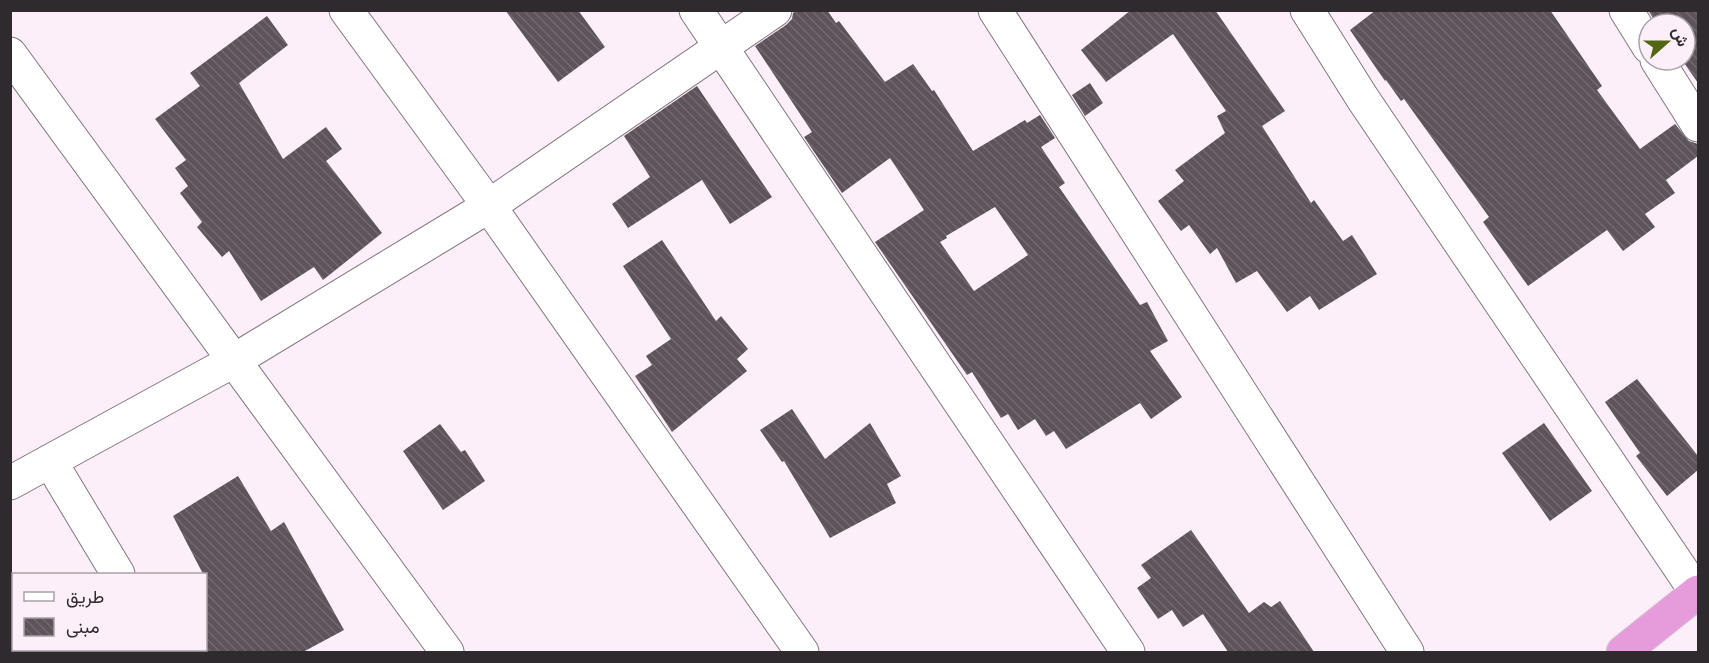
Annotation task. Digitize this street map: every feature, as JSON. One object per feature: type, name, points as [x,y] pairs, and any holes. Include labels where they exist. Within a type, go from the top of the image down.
[{"type":"highway","points":[[1623,652],[1697,592]]},
{"type":"street","points":[[346,10],[489,206],[802,652]]},
{"type":"street","points":[[696,10],[1128,652]]},
{"type":"street","points":[[10,483],[236,360],[489,206],[774,10]]},
{"type":"street","points":[[995,10],[1407,652]]},
{"type":"street","points":[[1626,10],[1637,28]]},
{"type":"street","points":[[1320,18],[1363,99],[1697,592]]},
{"type":"street","points":[[10,54],[236,360],[447,652]]},
{"type":"street","points":[[1665,72],[1698,125]]},
{"type":"street","points":[[50,461],[117,573]]},
{"type":"building","points":[[505,10],[578,10],[605,47],[558,82]]},
{"type":"building","points":[[797,10],[827,10],[836,23],[839,21],[885,82],[913,64],[932,91],[934,90],[973,151],[1025,120],[1027,123],[1040,115],[1055,138],[1041,147],[1065,183],[1059,187],[1140,305],[1147,302],[1168,341],[1150,351],[1182,397],[1151,419],[1140,403],[1066,449],[1054,431],[1046,436],[1035,419],[1018,430],[1008,414],[1001,418],[972,372],[967,375],[875,242],[924,210],[890,158],[842,193],[804,137],[812,132],[755,46],[786,25],[792,19],[793,13]],"holes":[[[995,207],[1028,255],[974,291],[940,242],[947,238],[946,236]]]},
{"type":"building","points":[[1131,10],[1215,10],[1285,111],[1262,126],[1311,203],[1314,200],[1343,241],[1352,235],[1377,274],[1319,310],[1310,296],[1287,312],[1257,271],[1236,283],[1217,248],[1210,254],[1189,225],[1181,231],[1158,201],[1184,181],[1175,170],[1225,133],[1217,116],[1226,111],[1173,34],[1106,82],[1081,50]]},
{"type":"building","points":[[1376,10],[1550,10],[1602,86],[1597,90],[1640,149],[1675,124],[1689,141],[1698,144],[1698,156],[1666,180],[1675,193],[1645,214],[1655,227],[1623,251],[1607,230],[1528,286],[1483,222],[1489,217],[1404,99],[1401,101],[1385,81],[1350,30]]},
{"type":"building","points":[[1648,10],[1698,10],[1698,83],[1690,72],[1697,72],[1697,12],[1649,12]]},
{"type":"building","points":[[267,16],[288,45],[239,83],[283,159],[326,127],[342,149],[326,161],[382,233],[323,280],[314,267],[261,301],[229,251],[222,257],[197,227],[202,222],[180,193],[188,186],[175,168],[186,160],[155,119],[200,86],[190,73]]},
{"type":"building","points":[[1090,83],[1103,103],[1085,116],[1072,95]]},
{"type":"building","points":[[697,86],[772,197],[730,224],[702,180],[628,228],[612,204],[650,177],[624,136]]},
{"type":"building","points":[[662,240],[716,321],[721,316],[748,349],[737,359],[747,371],[672,432],[635,376],[652,365],[646,356],[671,339],[623,266]]},
{"type":"building","points":[[1637,379],[1698,456],[1698,470],[1667,496],[1636,456],[1640,453],[1605,402]]},
{"type":"building","points":[[792,409],[825,459],[870,423],[901,476],[887,484],[896,503],[830,538],[784,461],[782,462],[760,430]]},
{"type":"building","points":[[1544,423],[1592,491],[1550,521],[1502,453]]},
{"type":"building","points":[[440,424],[461,452],[465,450],[485,481],[443,510],[403,451]]},
{"type":"building","points":[[238,476],[271,531],[284,522],[344,630],[303,652],[206,652],[207,573],[202,573],[173,516]]},
{"type":"building","points":[[1191,530],[1249,613],[1264,602],[1271,607],[1280,601],[1314,652],[1228,652],[1203,614],[1183,627],[1172,610],[1158,619],[1137,588],[1151,578],[1141,565]]}]
